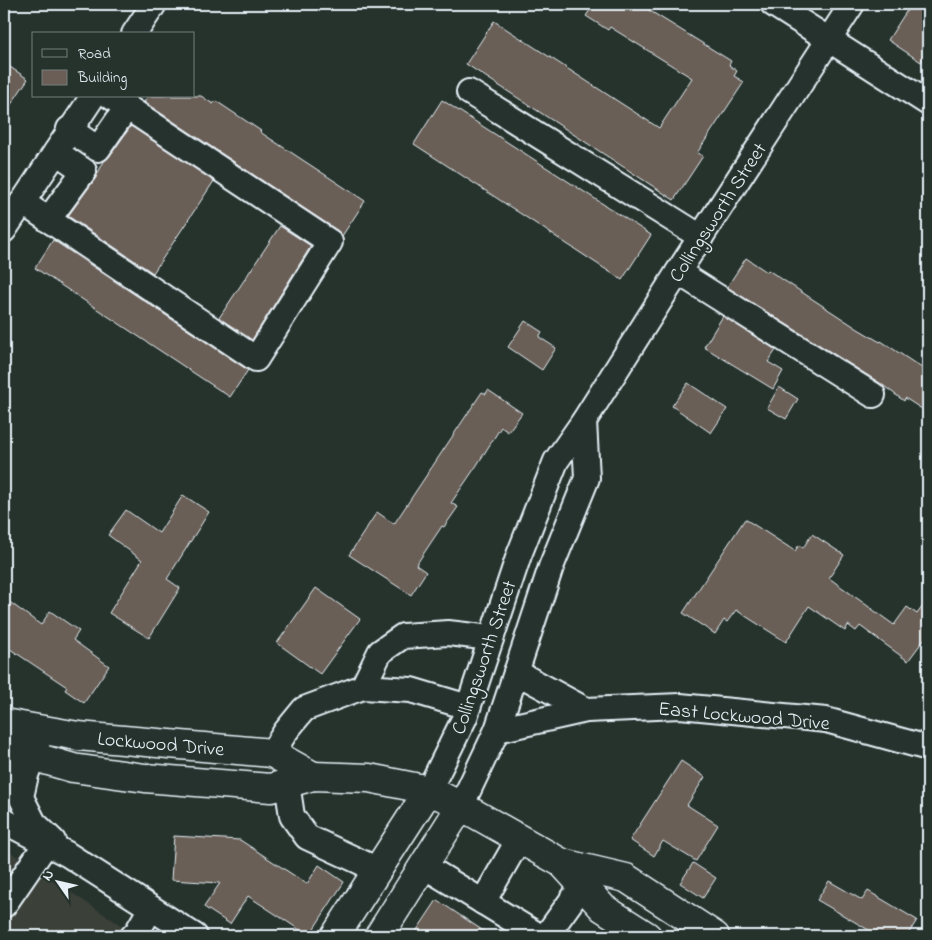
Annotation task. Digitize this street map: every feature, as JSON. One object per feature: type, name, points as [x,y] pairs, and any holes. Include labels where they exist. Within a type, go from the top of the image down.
[{"type":"main road","name":"Lockwood Drive","points":[[19,739],[78,736],[272,753],[313,776]]},
{"type":"main road","name":"Lockwood Drive","points":[[19,739],[73,768],[145,778],[271,788],[313,776],[369,778],[429,790],[562,864],[603,908],[648,936]]},
{"type":"main road","name":"Collingsworth Street","points":[[335,936],[429,790]]},
{"type":"main road","name":"Collingsworth Street","points":[[379,936],[460,806]]},
{"type":"main road","name":"Lockwood Drive","points":[[562,864],[626,878],[715,936]]},
{"type":"street","points":[[135,32],[154,4]]},
{"type":"street","points":[[773,4],[928,102]]},
{"type":"street","name":"Collingsworth Street","points":[[429,790],[465,717],[519,555],[556,461],[584,422],[678,272],[852,4]]},
{"type":"street","points":[[469,92],[701,237]]},
{"type":"street","points":[[4,230],[56,152],[69,129],[92,98]]},
{"type":"street","points":[[22,202],[256,359],[330,242],[119,102],[98,149],[69,129]]},
{"type":"street","points":[[48,220],[84,171],[56,152]]},
{"type":"street","points":[[678,272],[872,395]]},
{"type":"street","name":"Collingsworth Street","points":[[460,806],[497,730],[551,567],[587,478],[584,422]]},
{"type":"street","points":[[363,687],[380,652],[403,636],[448,633],[491,638]]},
{"type":"street","points":[[516,672],[586,710]]},
{"type":"street","points":[[272,753],[286,731],[304,709],[363,687],[411,690],[468,707]]},
{"type":"street","name":"East Lockwood Drive","points":[[497,730],[586,710],[680,706],[826,720],[928,748]]},
{"type":"street","points":[[4,782],[19,739]]},
{"type":"street","points":[[19,739],[26,775],[21,797],[34,823],[56,849]]},
{"type":"street","points":[[287,783],[292,816],[307,837],[378,870]]},
{"type":"street","points":[[4,821],[56,849],[196,936]]},
{"type":"street","points":[[483,902],[519,839]]},
{"type":"street","points":[[4,905],[56,849]]},
{"type":"street","points":[[424,866],[539,936]]},
{"type":"street","points":[[546,936],[582,886]]},
{"type":"street","points":[[133,936],[151,908]]},
{"type":"shaded area","points":[[4,848],[137,936],[4,936]]},
{"type":"building","points":[[594,4],[639,4],[731,61],[729,65],[737,71],[734,76],[744,82],[697,153],[703,156],[674,200],[466,64],[494,21],[659,128],[692,78],[610,27],[608,30],[586,16]]},
{"type":"building","points":[[911,4],[928,4],[928,50],[921,62],[888,40]]},
{"type":"building","points":[[4,63],[28,79],[4,115]]},
{"type":"building","points":[[195,96],[201,96],[213,104],[216,101],[365,201],[342,236],[338,231],[144,102],[147,98],[195,98]]},
{"type":"building","points":[[442,100],[651,235],[622,280],[414,144]]},
{"type":"building","points":[[131,126],[214,181],[153,273],[68,216],[95,179],[104,161],[109,157]]},
{"type":"building","points":[[280,226],[311,246],[252,340],[219,318]]},
{"type":"building","points":[[53,240],[248,370],[230,397],[35,268]]},
{"type":"building","points":[[746,258],[767,272],[768,270],[928,372],[928,413],[905,398],[904,401],[880,383],[727,287]]},
{"type":"building","points":[[723,316],[776,350],[768,362],[783,371],[773,389],[704,347]]},
{"type":"building","points":[[525,321],[542,332],[539,337],[556,348],[542,370],[508,347]]},
{"type":"building","points":[[688,383],[727,409],[711,433],[672,406]]},
{"type":"building","points":[[779,387],[798,399],[786,419],[767,408]]},
{"type":"building","points":[[488,390],[522,413],[508,432],[501,427],[451,503],[458,507],[444,527],[442,526],[416,565],[426,572],[411,595],[349,555],[377,512],[394,524],[482,392],[486,394]]},
{"type":"building","points":[[183,495],[209,512],[167,579],[180,588],[149,638],[109,613],[142,560],[108,535],[126,510],[159,533]]},
{"type":"building","points":[[745,519],[795,551],[799,545],[803,548],[812,534],[844,555],[829,578],[894,625],[907,607],[917,614],[928,599],[928,634],[908,661],[860,626],[856,631],[848,625],[845,631],[809,606],[786,642],[736,610],[727,622],[724,620],[715,634],[683,613]]},
{"type":"building","points":[[316,588],[360,619],[320,674],[277,643]]},
{"type":"building","points":[[4,598],[41,625],[50,611],[79,631],[73,640],[109,666],[84,703],[65,690],[67,687],[4,645]]},
{"type":"building","points":[[681,761],[705,777],[687,805],[718,825],[696,861],[663,841],[654,856],[630,840]]},
{"type":"building","points":[[174,836],[240,840],[307,884],[319,865],[344,882],[309,936],[248,896],[230,924],[204,907],[220,883],[171,880]]},
{"type":"building","points":[[693,863],[716,878],[703,898],[680,883]]},
{"type":"building","points":[[829,881],[862,900],[868,891],[917,920],[907,936],[879,936],[817,900]]},
{"type":"building","points":[[437,900],[491,936],[413,936]]}]
